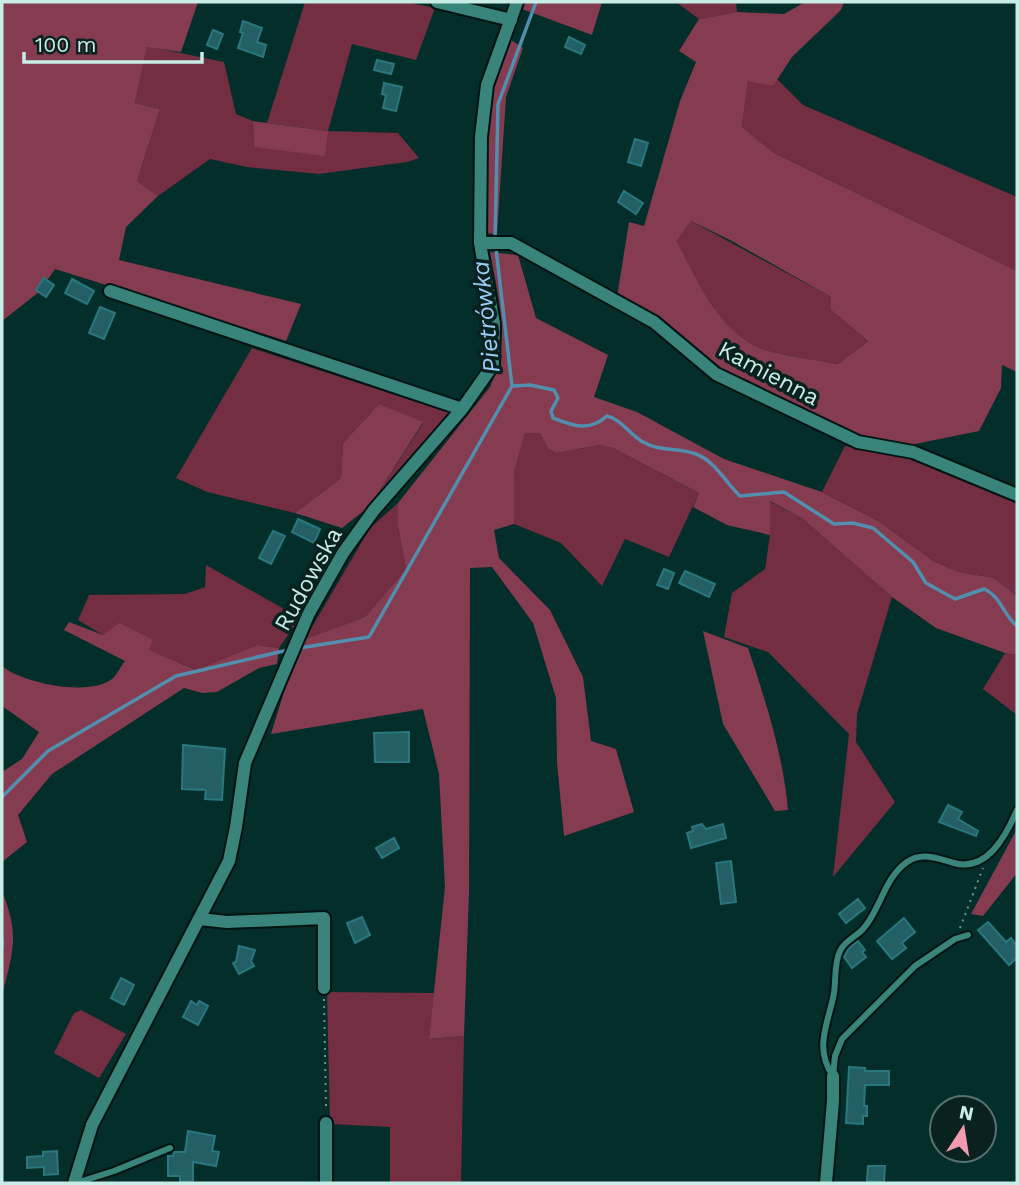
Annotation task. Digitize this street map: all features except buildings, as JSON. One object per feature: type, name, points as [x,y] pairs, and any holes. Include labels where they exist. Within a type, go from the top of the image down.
[{"type":"street","points":[[437,2],[511,20]]},
{"type":"street","name":"Rudowska","points":[[74,1183],[92,1125],[229,861],[245,763],[309,612],[343,553],[374,510],[461,409],[493,365],[494,324],[480,243],[481,137],[487,85],[517,2]]},
{"type":"street","name":"Kamienna","points":[[480,243],[511,243],[654,322],[716,374],[858,442],[913,452],[1017,495]]},
{"type":"street","points":[[110,291],[461,409]]},
{"type":"street","points":[[201,919],[227,922],[324,918],[324,988]]},
{"type":"street","points":[[825,1183],[833,1076]]},
{"type":"street","points":[[326,1124],[326,1183]]},
{"type":"lane","points":[[833,1076],[826,1066],[823,1047],[840,952],[848,940],[864,928],[896,872],[909,860],[923,856],[972,865],[988,856],[1007,833],[1017,810]]},
{"type":"lane","points":[[833,1076],[835,1056],[842,1039],[915,967],[956,939],[968,935]]},
{"type":"lane","points":[[74,1183],[114,1171],[170,1148]]},
{"type":"path","points":[[956,939],[988,856]]},
{"type":"path","points":[[324,988],[326,1124]]},
{"type":"shaded area","points":[[2,2],[198,2],[181,52],[147,47],[135,103],[160,109],[137,181],[158,196],[126,227],[119,260],[301,304],[286,341],[55,269],[39,292],[2,321]]},
{"type":"shaded area","points":[[305,2],[406,2],[435,8],[416,60],[352,44],[328,131],[267,123]]},
{"type":"shaded area","points":[[524,2],[602,2],[592,35],[522,9]]},
{"type":"shaded area","points":[[676,2],[736,2],[737,12],[699,19]]},
{"type":"shaded area","points":[[805,2],[844,2],[841,10],[792,57],[773,86],[748,81],[742,127],[774,153],[1017,271],[1017,372],[1002,365],[1001,388],[979,431],[910,445],[860,435],[721,370],[663,320],[617,297],[629,222],[644,226],[680,101],[696,62],[679,51],[699,19],[737,12],[784,14]],"holes":[[[691,221],[831,297],[831,310],[868,341],[838,364],[772,352],[747,341],[734,331],[711,304],[677,241]]]},
{"type":"shaded area","points":[[511,40],[523,48],[506,97],[497,234],[486,233],[487,138],[493,89]]},
{"type":"shaded area","points":[[147,46],[224,62],[236,114],[253,121],[254,147],[328,131],[398,133],[419,158],[319,174],[247,167],[210,159],[158,196],[137,181],[160,109],[135,103]]},
{"type":"shaded area","points":[[777,79],[803,105],[1017,197],[1017,271],[774,153],[742,127],[748,80],[773,86]]},
{"type":"shaded area","points":[[253,121],[328,131],[325,156],[254,147]]},
{"type":"shaded area","points":[[691,221],[831,297],[831,310],[868,341],[838,364],[772,352],[747,341],[734,331],[711,304],[677,241]]},
{"type":"shaded area","points":[[490,252],[518,255],[536,318],[608,355],[594,397],[637,412],[724,459],[822,492],[880,522],[933,561],[959,572],[994,578],[1017,596],[1017,655],[936,628],[892,597],[803,519],[770,501],[770,535],[727,525],[693,507],[699,493],[613,448],[599,445],[557,453],[548,449],[540,433],[525,433],[514,473],[514,524],[494,530],[499,558],[550,610],[583,677],[591,741],[616,749],[634,812],[564,836],[557,763],[556,698],[533,623],[492,567],[470,568],[469,892],[464,1036],[429,1039],[445,887],[439,774],[423,709],[271,734],[287,682],[305,639],[365,617],[406,569],[398,527],[398,503],[490,387],[502,337]]},
{"type":"shaded area","points":[[252,348],[450,413],[370,506],[423,423],[379,404],[343,443],[341,478],[295,513],[207,492],[176,478]]},
{"type":"shaded area","points":[[379,404],[423,422],[370,506],[342,528],[295,513],[341,478],[343,443]]},
{"type":"shaded area","points":[[525,433],[540,433],[548,449],[557,453],[599,445],[613,448],[699,493],[669,557],[625,539],[602,586],[561,543],[514,524],[514,473]]},
{"type":"shaded area","points":[[845,446],[910,458],[1017,502],[1017,596],[994,578],[959,572],[933,561],[880,522],[822,492]]},
{"type":"shaded area","points":[[769,501],[803,519],[892,597],[857,714],[856,742],[895,802],[833,877],[849,734],[768,652],[724,637],[732,593],[765,569],[770,535]]},
{"type":"shaded area","points":[[398,503],[398,527],[406,569],[365,617],[305,639],[370,528]]},
{"type":"shaded area","points":[[206,565],[300,618],[279,648],[257,645],[197,670],[103,635],[78,620],[89,595],[185,594],[205,587]]},
{"type":"shaded area","points":[[69,622],[103,635],[119,623],[153,640],[149,650],[196,670],[257,645],[279,648],[277,664],[259,668],[217,692],[202,693],[184,688],[52,774],[18,815],[27,842],[2,862],[2,772],[22,759],[39,732],[2,706],[2,666],[24,678],[56,686],[88,687],[112,679],[125,661],[64,630]]},
{"type":"shaded area","points":[[703,631],[748,648],[778,748],[788,810],[775,811],[723,724]]},
{"type":"shaded area","points":[[1005,653],[1017,655],[1017,715],[983,689]]},
{"type":"shaded area","points":[[1017,829],[1017,873],[983,916],[971,914]]},
{"type":"shaded area","points":[[2,891],[11,920],[13,944],[2,996]]},
{"type":"shaded area","points":[[327,992],[434,993],[429,1039],[464,1036],[461,1183],[390,1183],[390,1127],[330,1124]]},
{"type":"shaded area","points":[[81,1010],[126,1034],[99,1078],[54,1053],[74,1013]]},
{"type":"waterway","name":"Pietrówka","points":[[512,386],[495,240],[498,104],[536,2]]},
{"type":"waterway","name":"Pietrówka","points":[[512,386],[530,385],[554,390],[558,398],[551,411],[553,418],[561,421],[588,426],[607,416],[617,420],[649,445],[703,457],[740,496],[784,492],[834,524],[853,523],[873,528],[913,562],[926,583],[955,599],[984,589],[994,596],[1017,626]]},
{"type":"waterway","points":[[299,648],[369,637],[512,386]]},
{"type":"waterway","points":[[2,797],[48,751],[176,676],[288,650]]},
{"type":"waterway","points":[[2,939],[2,947]]}]
